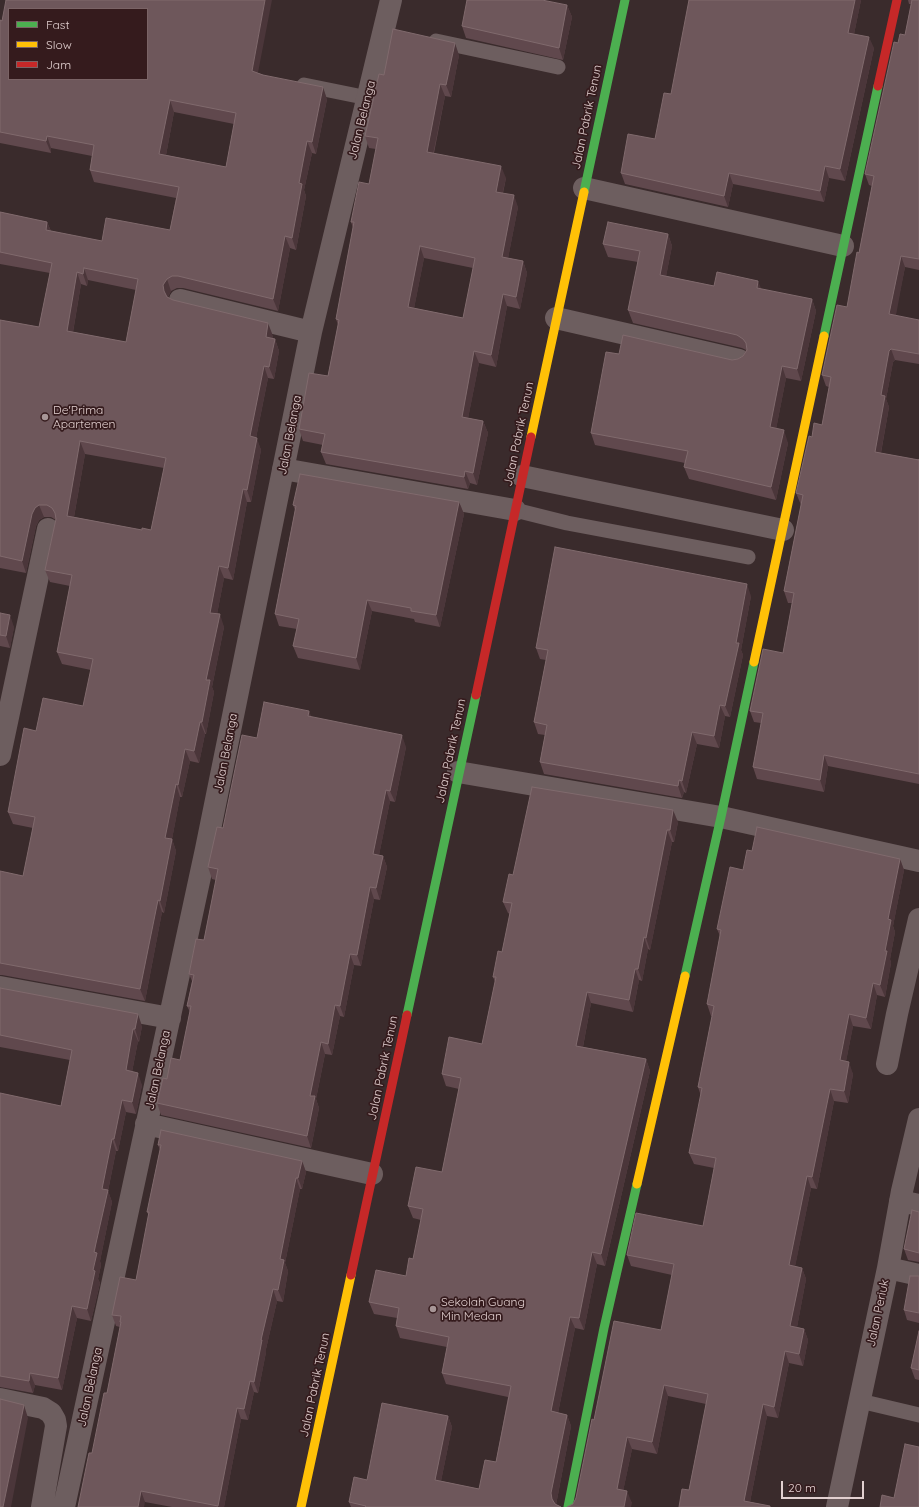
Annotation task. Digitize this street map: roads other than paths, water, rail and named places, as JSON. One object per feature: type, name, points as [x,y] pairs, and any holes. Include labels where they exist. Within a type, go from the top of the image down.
[{"type":"street","name":"Jalan Belanga","points":[[64,1507],[206,849],[310,332],[368,98],[392,31],[391,0]]},
{"type":"street","name":"Jalan Pabrik Tenun","points":[[301,1507],[624,0]]},
{"type":"street","points":[[568,1507],[604,1328],[721,817],[897,0]]},
{"type":"street","points":[[584,188],[843,246]]},
{"type":"street","points":[[180,300],[310,332]]},
{"type":"street","points":[[556,318],[739,360]]},
{"type":"street","points":[[283,468],[515,510]]},
{"type":"street","points":[[522,476],[783,530]]},
{"type":"street","points":[[0,755],[48,529]]},
{"type":"street","points":[[458,772],[721,817],[919,861]]},
{"type":"street","points":[[887,1064],[919,919]]},
{"type":"street","points":[[0,987],[170,1018]]},
{"type":"street","name":"Jalan Periuk","points":[[837,1507],[888,1268],[910,1203],[919,1119]]},
{"type":"street","points":[[146,1124],[372,1174]]},
{"type":"street","points":[[888,1268],[919,1275]]},
{"type":"street","points":[[0,1399],[43,1408],[50,1413],[55,1420],[56,1426],[42,1507]]},
{"type":"lane","points":[[422,38],[558,67]]},
{"type":"lane","points":[[291,82],[368,98]]},
{"type":"lane","points":[[515,510],[567,523],[748,557]]},
{"type":"lane","points":[[860,1401],[919,1415]]},
{"type":"place","name":"De'Prima Apartemen","points":[[45,417]]},
{"type":"place","name":"Sekolah Guang Min Medan","points":[[433,1309]]}]
